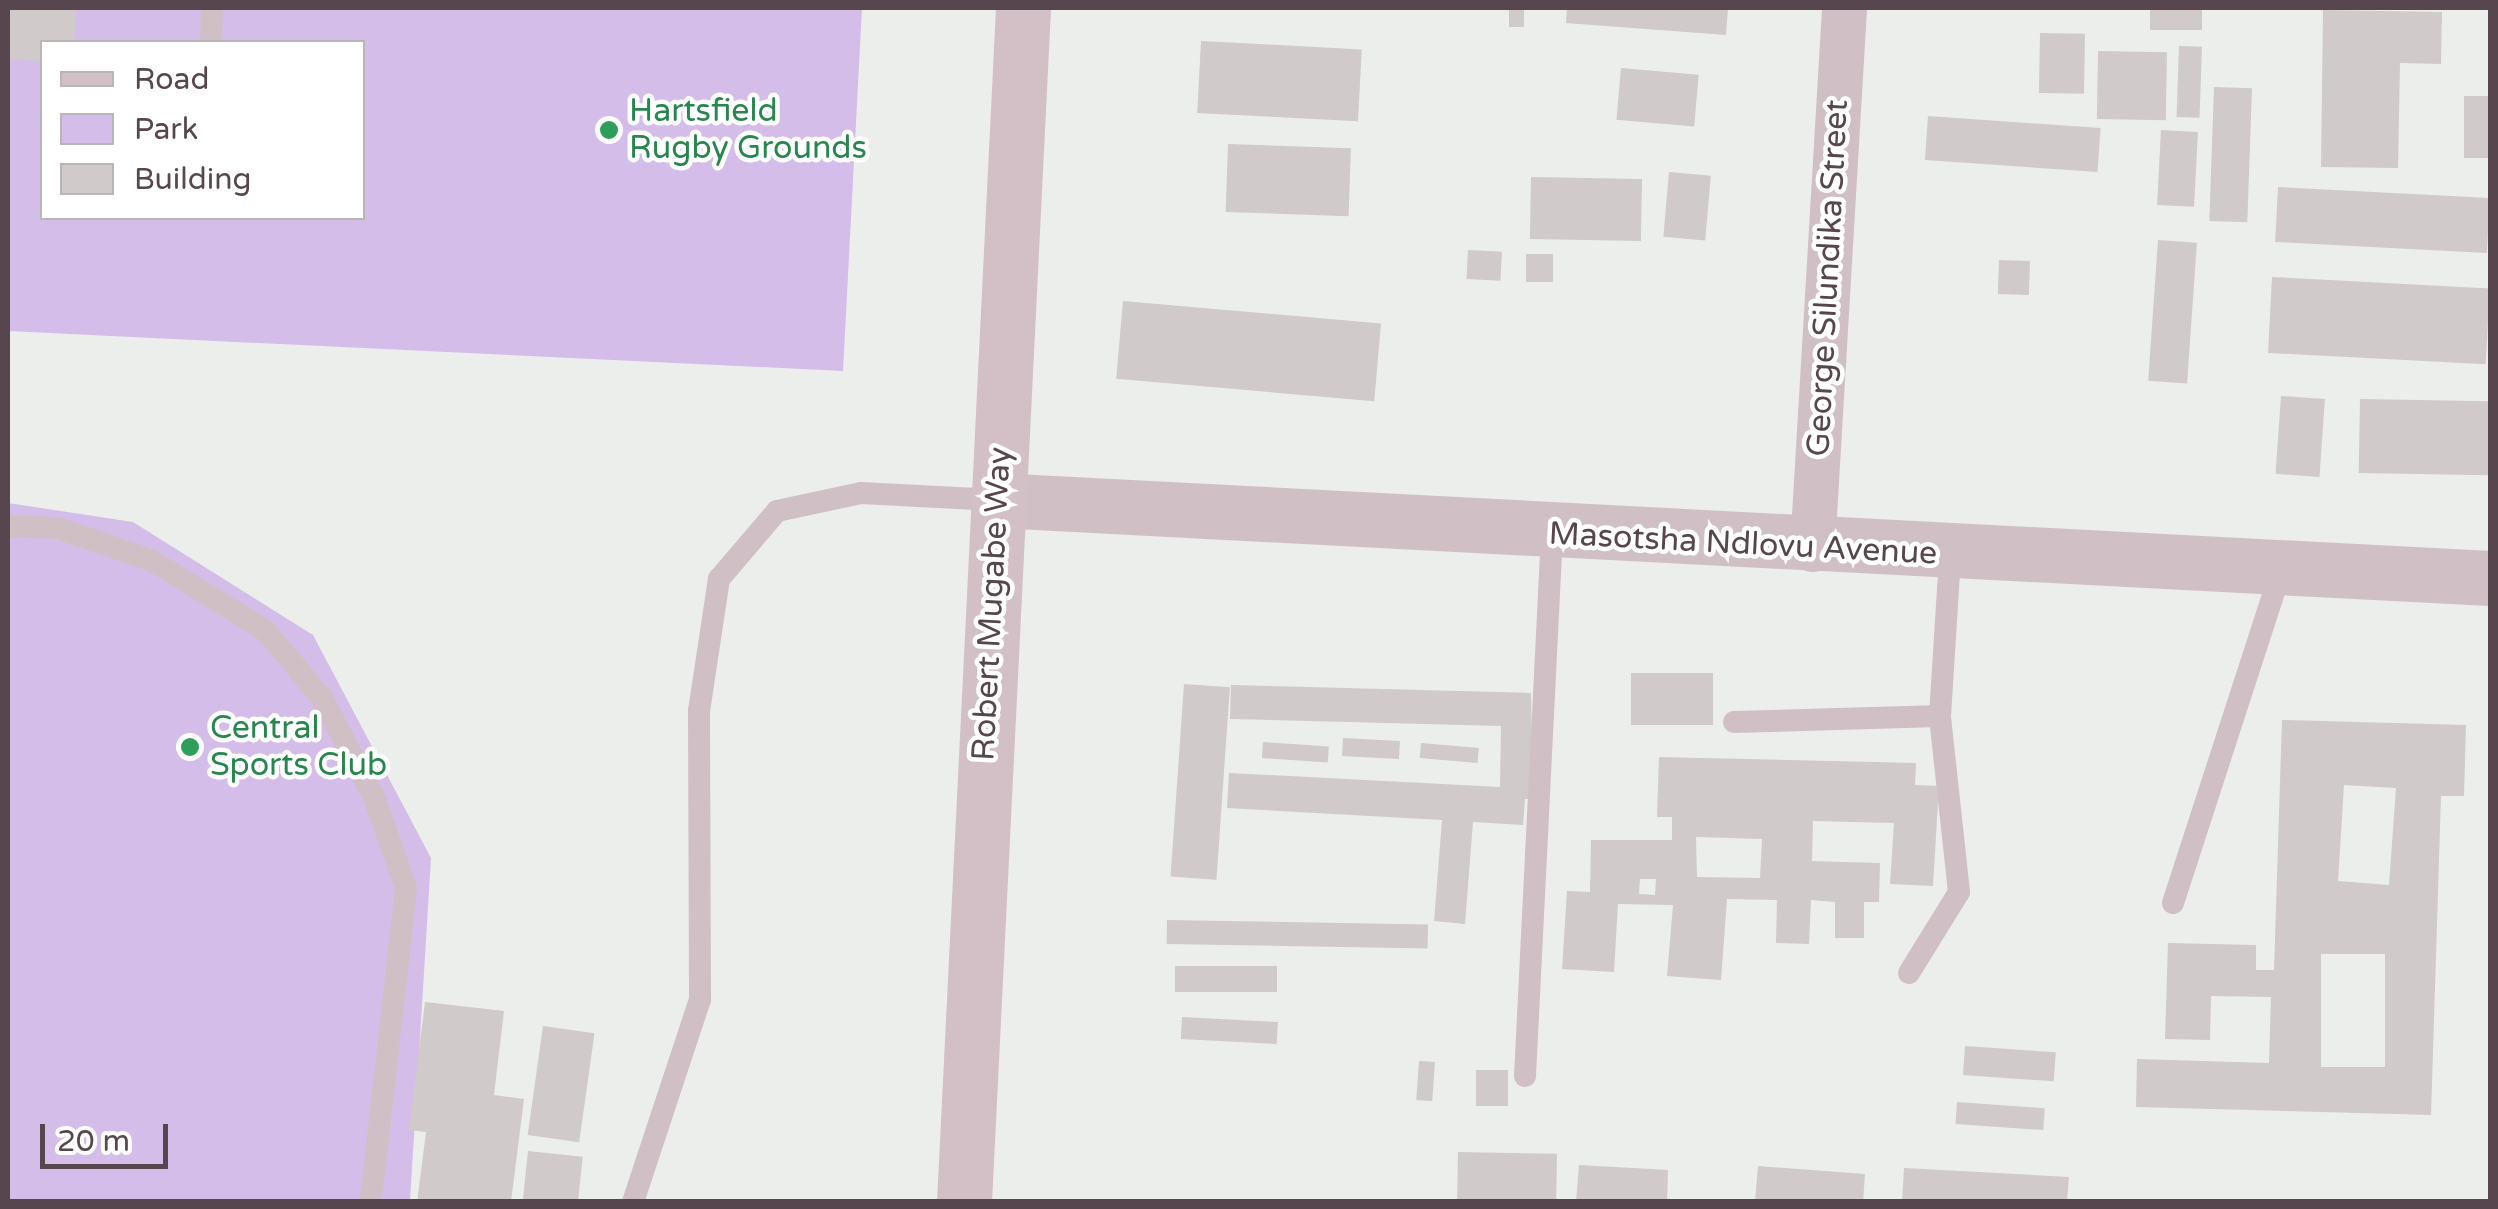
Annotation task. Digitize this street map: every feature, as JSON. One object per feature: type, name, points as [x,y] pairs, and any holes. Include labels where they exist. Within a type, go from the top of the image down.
[{"type":"main road","name":"Robert Mugabe Way","points":[[964,1202],[1023,8]]},
{"type":"street","name":"George Silundika Street","points":[[1812,550],[1844,8]]},
{"type":"street","name":"Masotsha Ndlovu Avenue","points":[[996,500],[1812,550],[2490,578]]},
{"type":"lane","points":[[211,40],[212,8]]},
{"type":"lane","points":[[633,1202],[700,1000],[699,712],[719,579],[777,511],[860,493],[996,500]]},
{"type":"lane","points":[[8,526],[57,528],[151,560],[265,630],[322,698],[374,797],[406,888],[371,1202]]},
{"type":"lane","points":[[1525,1076],[1552,534]]},
{"type":"lane","points":[[1909,973],[1959,892],[1940,716],[1950,556]]},
{"type":"lane","points":[[2173,903],[2281,570]]},
{"type":"lane","points":[[1734,722],[1940,716]]},
{"type":"green space","name":"Hartsfield Rugby Grounds","points":[[8,8],[862,8],[843,371],[8,331]]},
{"type":"green space","name":"Central Sports Club","points":[[8,503],[133,522],[313,635],[431,858],[410,1201],[8,1201]]},
{"type":"building","points":[[8,8],[76,8],[74,40],[40,40],[40,61],[8,59]]},
{"type":"building","points":[[1509,8],[1524,8],[1524,27],[1509,27]]},
{"type":"building","points":[[1567,8],[1728,8],[1726,35],[1566,23]]},
{"type":"building","points":[[2150,8],[2202,8],[2202,30],[2150,30]]},
{"type":"building","points":[[2323,10],[2442,12],[2441,64],[2400,63],[2398,168],[2321,167]]},
{"type":"building","points":[[2040,33],[2085,34],[2084,94],[2039,93]]},
{"type":"building","points":[[1201,41],[1362,49],[1358,121],[1197,113]]},
{"type":"building","points":[[2179,46],[2202,47],[2200,118],[2177,117]]},
{"type":"building","points":[[2098,51],[2167,52],[2166,120],[2097,119]]},
{"type":"building","points":[[1621,68],[1699,75],[1694,127],[1616,120]]},
{"type":"building","points":[[2214,87],[2252,88],[2247,222],[2209,221]]},
{"type":"building","points":[[2464,96],[2490,96],[2490,158],[2464,158]]},
{"type":"building","points":[[1928,116],[2101,128],[2098,172],[1925,160]]},
{"type":"building","points":[[2161,130],[2198,132],[2194,207],[2157,205]]},
{"type":"building","points":[[1228,144],[1351,148],[1349,216],[1226,212]]},
{"type":"building","points":[[1669,172],[1711,176],[1705,240],[1663,237]]},
{"type":"building","points":[[1531,177],[1642,179],[1641,241],[1530,239]]},
{"type":"building","points":[[2278,187],[2490,198],[2487,253],[2275,242]]},
{"type":"building","points":[[2158,240],[2197,243],[2187,383],[2148,381]]},
{"type":"building","points":[[1468,250],[1502,252],[1500,281],[1466,279]]},
{"type":"building","points":[[1526,254],[1553,254],[1553,282],[1526,282]]},
{"type":"building","points":[[1999,260],[2030,261],[2029,295],[1998,294]]},
{"type":"building","points":[[2272,277],[2490,288],[2486,364],[2268,353]]},
{"type":"building","points":[[1123,301],[1381,324],[1374,401],[1116,379]]},
{"type":"building","points":[[2281,396],[2325,399],[2319,477],[2276,474]]},
{"type":"building","points":[[2360,399],[2490,401],[2489,475],[2359,473]]},
{"type":"building","points":[[1631,673],[1713,673],[1713,725],[1631,725]]},
{"type":"building","points":[[1184,684],[1230,687],[1216,880],[1171,877]]},
{"type":"building","points":[[1231,685],[1531,693],[1533,799],[1525,799],[1523,825],[1473,822],[1465,924],[1434,921],[1442,820],[1227,808],[1229,773],[1500,787],[1501,726],[1230,719]]},
{"type":"building","points":[[2282,720],[2466,725],[2464,796],[2441,796],[2431,1115],[2136,1107],[2137,1059],[2269,1063],[2271,997],[2211,996],[2210,1040],[2165,1039],[2168,943],[2256,945],[2256,970],[2274,970]],"holes":[[[2344,785],[2396,788],[2389,885],[2338,881]],[[2321,954],[2385,954],[2385,1067],[2321,1067]]]},
{"type":"building","points":[[1343,738],[1400,741],[1399,759],[1342,756]]},
{"type":"building","points":[[1263,742],[1329,747],[1328,763],[1262,758]]},
{"type":"building","points":[[1421,743],[1479,748],[1477,763],[1420,758]]},
{"type":"building","points":[[1659,757],[1916,763],[1915,785],[1939,786],[1933,886],[1890,884],[1894,823],[1813,821],[1812,861],[1880,863],[1879,902],[1864,902],[1864,938],[1835,938],[1835,902],[1811,900],[1809,944],[1776,943],[1777,900],[1727,899],[1721,980],[1667,976],[1673,905],[1618,904],[1614,972],[1562,969],[1567,891],[1590,892],[1591,840],[1672,840],[1672,817],[1657,817]],"holes":[[[1696,837],[1762,839],[1760,878],[1697,877]],[[1640,879],[1656,879],[1655,895],[1639,894]]]},
{"type":"building","points":[[1167,920],[1428,925],[1428,949],[1167,944]]},
{"type":"building","points":[[1175,966],[1277,966],[1277,992],[1175,992]]},
{"type":"building","points":[[425,1002],[504,1011],[494,1095],[524,1099],[511,1202],[417,1202],[426,1132],[409,1130]]},
{"type":"building","points":[[1182,1017],[1278,1022],[1277,1044],[1181,1039]]},
{"type":"building","points":[[543,1026],[594,1033],[579,1142],[528,1135]]},
{"type":"building","points":[[1965,1046],[2056,1052],[2054,1081],[1963,1075]]},
{"type":"building","points":[[1419,1061],[1435,1062],[1432,1101],[1416,1100]]},
{"type":"building","points":[[1476,1070],[1508,1070],[1508,1106],[1476,1106]]},
{"type":"building","points":[[1957,1102],[2045,1108],[2043,1130],[1955,1124]]},
{"type":"building","points":[[528,1151],[583,1157],[578,1202],[523,1202]]},
{"type":"building","points":[[1458,1152],[1557,1154],[1556,1202],[1457,1200]]},
{"type":"building","points":[[1579,1165],[1668,1170],[1667,1202],[1576,1202]]},
{"type":"building","points":[[1758,1166],[1865,1174],[1863,1202],[1755,1202]]},
{"type":"building","points":[[1904,1168],[2069,1177],[2067,1202],[1902,1202]]},
{"type":"place","name":"Hartsfield Rugby Grounds","points":[[609,130]]},
{"type":"place","name":"Central Sports Club","points":[[190,747]]}]
